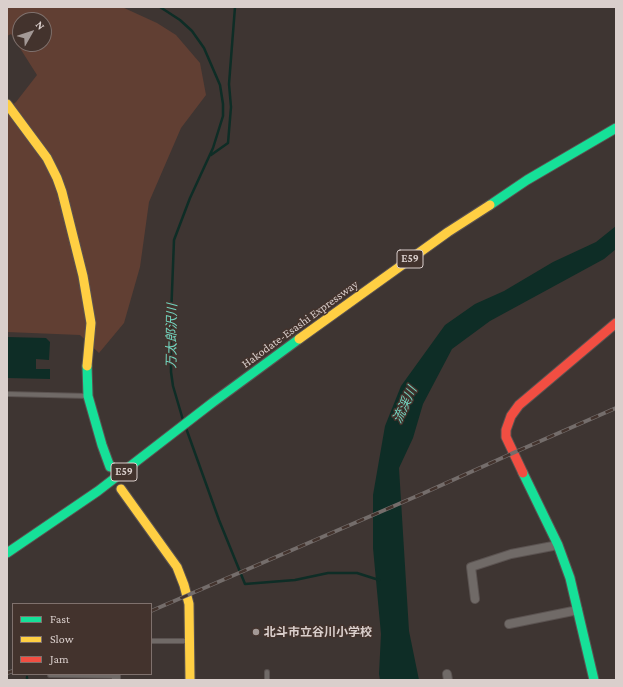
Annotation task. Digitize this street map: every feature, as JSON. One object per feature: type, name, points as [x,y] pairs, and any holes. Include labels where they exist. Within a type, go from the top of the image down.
[{"type":"main road","points":[[7,104],[47,158],[62,192],[83,276],[91,323],[87,369],[88,396],[110,467]]},
{"type":"main road","name":"Hakodate-Esashi Expressway","points":[[7,553],[79,505],[212,403],[448,232],[528,180],[616,128]]},
{"type":"main road","points":[[594,680],[570,578],[558,545],[506,437],[508,423],[519,405],[616,323]]},
{"type":"main road","points":[[121,489],[177,567],[184,585],[189,604],[190,680]]},
{"type":"main road","points":[[7,560],[79,505]]},
{"type":"street","points":[[475,599],[471,567],[511,554],[558,545]]},
{"type":"street","points":[[509,624],[578,610]]},
{"type":"lane","points":[[7,394],[88,396]]},
{"type":"lane","points":[[152,641],[189,641]]},
{"type":"lane","points":[[267,672],[267,680]]},
{"type":"lane","points":[[50,675],[116,677]]},
{"type":"shaded area","points":[[7,7],[122,7],[157,23],[176,35],[200,63],[206,95],[181,128],[149,202],[140,267],[124,323],[99,353],[80,335],[7,332],[7,109],[16,102],[37,75],[22,52],[52,52],[52,12],[12,12],[12,36],[11,34],[7,36]]},
{"type":"water","name":"流渓川","points":[[616,226],[616,249],[604,259],[490,321],[452,349],[423,404],[413,438],[399,468],[409,631],[419,680],[380,680],[381,634],[373,548],[373,495],[385,426],[401,386],[445,325],[475,304],[504,291],[553,262],[596,242]]},
{"type":"water","points":[[7,337],[46,338],[50,342],[49,360],[36,359],[36,369],[50,369],[50,379],[7,378]]},
{"type":"waterway","name":"万太郎沢川","points":[[160,7],[180,20],[192,31],[204,48],[220,85],[223,104],[223,116],[213,148],[190,198],[174,240],[171,317],[171,372],[173,386],[183,420]]},
{"type":"waterway","points":[[211,155],[228,143],[231,107],[229,84],[235,7]]},
{"type":"waterway","name":"万太郎沢川","points":[[186,428],[219,520],[245,584],[295,580],[328,573],[357,573],[379,580]]},
{"type":"railway","points":[[152,611],[616,408]]},
{"type":"railway","points":[[7,673],[12,671]]},
{"type":"traffic: fast","points":[[490,205],[527,180],[616,128]]},
{"type":"traffic: fast","points":[[7,553],[98,491],[212,403],[299,339]]},
{"type":"traffic: fast","points":[[87,366],[88,396],[110,467]]},
{"type":"traffic: fast","points":[[523,473],[558,545],[570,578],[594,680]]},
{"type":"traffic: slow","points":[[7,104],[47,158],[62,192],[83,276],[91,323],[87,366]]},
{"type":"traffic: slow","points":[[299,339],[448,232],[490,205]]},
{"type":"traffic: slow","points":[[121,489],[177,567],[184,585],[189,604],[190,680]]},
{"type":"traffic: jam","points":[[523,473],[506,437],[506,430],[511,416],[519,405],[616,323]]},
{"type":"place","name":"北斗市立谷川小学校","points":[[256,632]]}]
